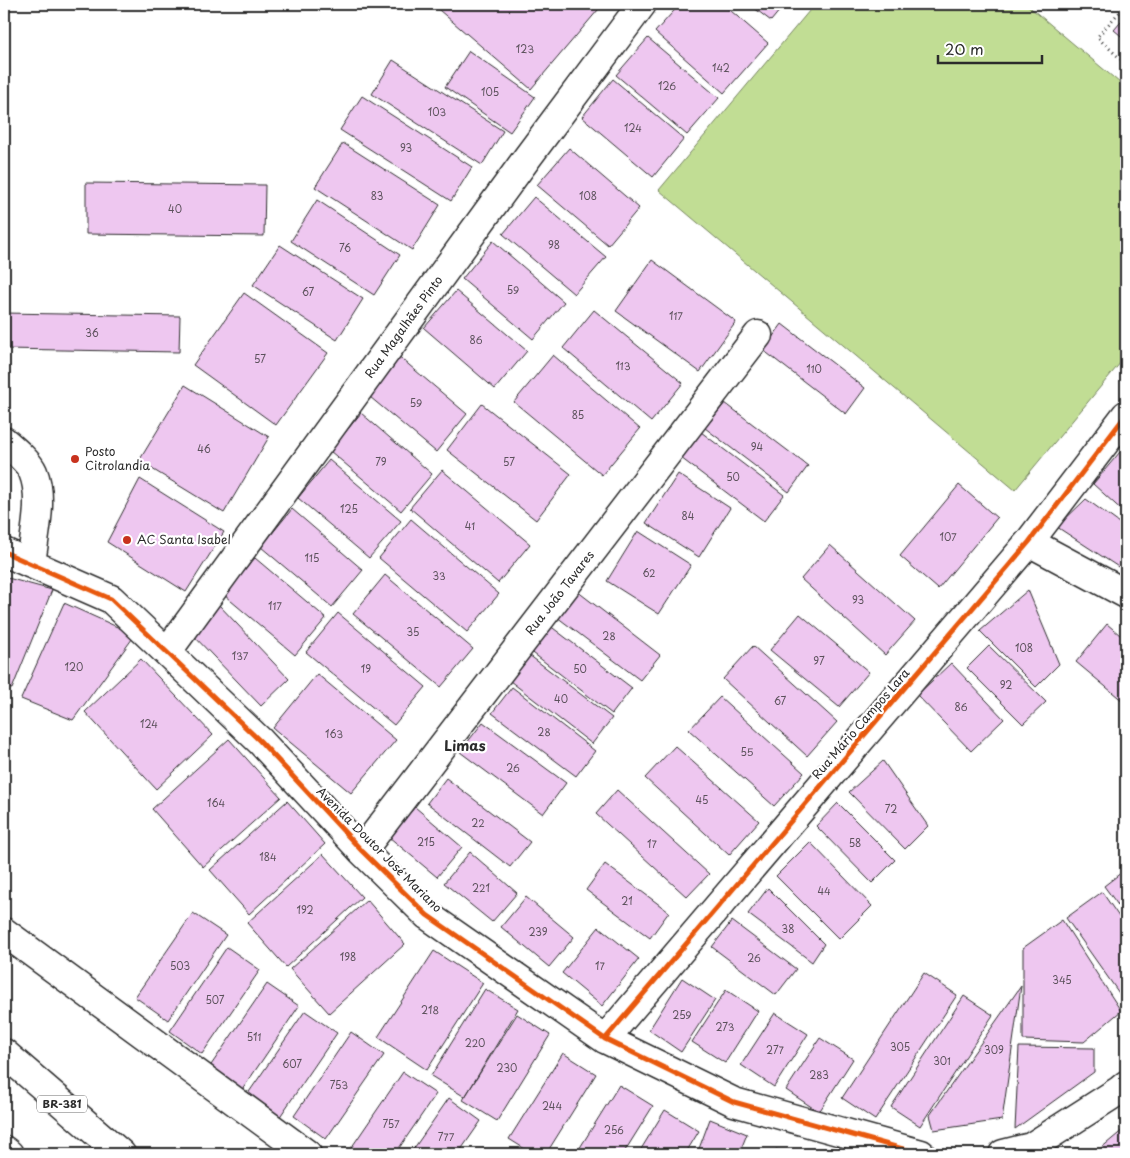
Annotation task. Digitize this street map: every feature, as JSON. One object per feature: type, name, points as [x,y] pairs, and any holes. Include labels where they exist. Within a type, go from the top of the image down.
[{"type":"main road","name":"Rua Magalhães Pinto","points":[[167,652],[521,166],[642,4]]},
{"type":"main road","name":"Rua João Tavares","points":[[362,851],[758,335]]},
{"type":"main road","name":"Rua Mário Campos Lara","points":[[605,1039],[1029,542],[1126,415]]},
{"type":"main road","points":[[4,441],[16,450],[33,470],[39,496],[31,564]]},
{"type":"main road","points":[[1029,542],[1126,594]]},
{"type":"main road","name":"Avenida Doutor José Mariano","points":[[4,552],[111,599],[260,741],[362,851],[427,915],[605,1039],[734,1102],[921,1154]]},
{"type":"main road","points":[[4,932],[307,1154]]},
{"type":"main road","name":"BR-381","points":[[4,1053],[121,1154]]},
{"type":"main road","points":[[1003,1154],[1031,1147],[1051,1146],[1126,1085]]},
{"type":"main road","points":[[4,1150],[8,1154]]},
{"type":"path","points":[[1126,5],[1097,37],[1126,64]]},
{"type":"green space","points":[[815,4],[1026,4],[1126,88],[1126,356],[1015,490],[659,190]]},
{"type":"building","points":[[432,4],[591,4],[598,10],[531,89]]},
{"type":"building","points":[[680,4],[723,4],[768,43],[724,93],[655,32]]},
{"type":"building","points":[[749,4],[785,4],[771,21]]},
{"type":"building","points":[[1126,16],[1126,40],[1114,30]]},
{"type":"building","points":[[648,38],[719,98],[687,135],[616,75]]},
{"type":"building","points":[[469,51],[535,97],[510,132],[445,87]]},
{"type":"building","points":[[393,60],[503,131],[482,165],[372,94]]},
{"type":"building","points":[[613,79],[684,139],[653,177],[582,117]]},
{"type":"building","points":[[362,96],[472,167],[451,201],[340,130]]},
{"type":"building","points":[[343,143],[440,205],[412,250],[315,187]]},
{"type":"building","points":[[569,148],[639,208],[608,245],[537,185]]},
{"type":"building","points":[[86,183],[265,185],[264,236],[86,234]]},
{"type":"building","points":[[534,197],[606,257],[574,294],[503,234]]},
{"type":"building","points":[[317,200],[400,255],[374,295],[291,241]]},
{"type":"building","points":[[493,241],[564,302],[533,339],[462,279]]},
{"type":"building","points":[[280,245],[363,299],[337,340],[253,285]]},
{"type":"building","points":[[652,260],[736,322],[700,372],[616,311]]},
{"type":"building","points":[[456,291],[527,351],[495,389],[424,328]]},
{"type":"building","points":[[244,293],[328,353],[276,425],[193,365]]},
{"type":"building","points":[[594,310],[683,383],[651,422],[563,348]]},
{"type":"building","points":[[4,313],[180,316],[179,352],[4,349]]},
{"type":"building","points":[[782,324],[865,388],[846,414],[763,350]]},
{"type":"building","points":[[396,354],[467,414],[436,452],[364,392]]},
{"type":"building","points":[[553,355],[640,429],[602,475],[514,402]]},
{"type":"building","points":[[185,385],[269,437],[224,513],[139,461]]},
{"type":"building","points":[[725,403],[808,466],[789,492],[705,428]]},
{"type":"building","points":[[482,404],[571,474],[536,520],[447,450]]},
{"type":"building","points":[[361,413],[432,474],[401,511],[330,451]]},
{"type":"building","points":[[701,432],[784,495],[764,521],[681,458]]},
{"type":"building","points":[[1120,452],[1126,458],[1126,514],[1093,484]]},
{"type":"building","points":[[329,460],[401,521],[369,558],[298,498]]},
{"type":"building","points":[[442,470],[530,544],[498,583],[410,508]]},
{"type":"building","points":[[678,474],[730,508],[699,557],[646,523]]},
{"type":"building","points":[[140,479],[224,532],[186,592],[107,542]]},
{"type":"building","points":[[959,485],[997,518],[938,589],[900,556]]},
{"type":"building","points":[[1086,499],[1126,528],[1126,572],[1057,527]]},
{"type":"building","points":[[292,509],[363,570],[332,607],[261,547]]},
{"type":"building","points":[[411,519],[499,594],[467,632],[379,558]]},
{"type":"building","points":[[638,531],[691,565],[659,614],[607,581]]},
{"type":"building","points":[[830,545],[915,621],[885,655],[801,579]]},
{"type":"building","points":[[255,558],[326,618],[295,655],[224,595]]},
{"type":"building","points":[[385,575],[473,649],[441,687],[353,614]]},
{"type":"building","points":[[4,577],[52,590],[12,689],[4,687]]},
{"type":"building","points":[[1028,590],[1059,664],[1036,687],[980,631]]},
{"type":"building","points":[[577,591],[660,655],[640,680],[557,617]]},
{"type":"building","points":[[64,603],[135,635],[73,720],[21,699]]},
{"type":"building","points":[[219,605],[289,679],[261,706],[191,633]]},
{"type":"building","points":[[338,613],[426,687],[394,725],[306,652]]},
{"type":"building","points":[[800,614],[869,672],[839,707],[770,650]]},
{"type":"building","points":[[1107,624],[1126,640],[1126,699],[1124,702],[1076,662]]},
{"type":"building","points":[[549,625],[632,688],[612,714],[529,650]]},
{"type":"building","points":[[753,646],[837,722],[807,756],[723,679]]},
{"type":"building","points":[[989,646],[1046,702],[1023,724],[967,668]]},
{"type":"building","points":[[529,655],[612,718],[592,744],[510,681]]},
{"type":"building","points":[[141,659],[213,735],[156,789],[85,712]]},
{"type":"building","points":[[951,663],[1004,719],[971,751],[917,695]]},
{"type":"building","points":[[317,674],[396,740],[351,793],[273,728]]},
{"type":"building","points":[[512,687],[595,751],[576,776],[492,713]]},
{"type":"building","points":[[720,697],[804,773],[774,806],[689,730]]},
{"type":"building","points":[[483,722],[566,783],[543,814],[460,752]]},
{"type":"building","points":[[229,739],[281,797],[203,867],[152,809]]},
{"type":"building","points":[[675,746],[759,821],[729,855],[645,778]]},
{"type":"building","points":[[883,761],[928,826],[905,849],[849,792]]},
{"type":"building","points":[[446,778],[530,842],[510,867],[427,803]]},
{"type":"building","points":[[617,790],[709,874],[687,897],[596,814]]},
{"type":"building","points":[[287,801],[325,844],[249,914],[210,870]]},
{"type":"building","points":[[838,803],[895,860],[872,883],[816,826]]},
{"type":"building","points":[[415,807],[462,847],[437,877],[389,837]]},
{"type":"building","points":[[810,842],[872,906],[839,939],[776,876]]},
{"type":"building","points":[[470,852],[517,893],[492,922],[444,883]]},
{"type":"building","points":[[323,854],[362,897],[286,967],[247,923]]},
{"type":"building","points":[[605,864],[669,912],[650,938],[586,890]]},
{"type":"building","points":[[1126,869],[1126,916],[1104,886]]},
{"type":"building","points":[[768,888],[824,944],[812,962],[748,914]]},
{"type":"building","points":[[1102,892],[1126,927],[1126,1003],[1066,918]]},
{"type":"building","points":[[526,897],[574,937],[549,967],[501,927]]},
{"type":"building","points":[[367,900],[405,944],[329,1013],[290,969]]},
{"type":"building","points":[[193,913],[226,935],[168,1020],[135,997]]},
{"type":"building","points":[[1062,920],[1121,1011],[1084,1042],[1023,1040],[1023,948]]},
{"type":"building","points":[[732,921],[796,969],[776,995],[712,947]]},
{"type":"building","points":[[599,927],[639,959],[602,1006],[562,973]]},
{"type":"building","points":[[227,947],[260,970],[202,1054],[170,1031]]},
{"type":"building","points":[[434,951],[483,983],[427,1070],[378,1037]]},
{"type":"building","points":[[924,973],[957,995],[875,1120],[842,1098]]},
{"type":"building","points":[[682,978],[715,1000],[681,1052],[649,1030]]},
{"type":"building","points":[[267,984],[299,1006],[242,1090],[209,1068]]},
{"type":"building","points":[[1021,986],[1002,1120],[934,1130],[930,1115]]},
{"type":"building","points":[[485,989],[518,1009],[465,1097],[431,1076]]},
{"type":"building","points":[[726,990],[758,1011],[725,1063],[692,1042]]},
{"type":"building","points":[[964,996],[993,1015],[920,1126],[891,1107]]},
{"type":"building","points":[[305,1011],[337,1033],[279,1118],[247,1095]]},
{"type":"building","points":[[775,1013],[808,1034],[774,1087],[741,1065]]},
{"type":"building","points":[[517,1014],[550,1035],[497,1121],[463,1100]]},
{"type":"building","points":[[351,1032],[384,1055],[326,1139],[294,1116]]},
{"type":"building","points":[[820,1038],[853,1059],[819,1112],[786,1090]]},
{"type":"building","points":[[1019,1047],[1094,1048],[1094,1072],[1015,1129]]},
{"type":"building","points":[[563,1053],[596,1074],[546,1154],[533,1154],[509,1139]]},
{"type":"building","points":[[403,1072],[436,1094],[395,1154],[347,1154]]},
{"type":"building","points":[[619,1085],[653,1106],[623,1154],[576,1154]]},
{"type":"building","points":[[449,1098],[481,1121],[458,1154],[410,1154]]},
{"type":"building","points":[[665,1110],[699,1131],[685,1154],[638,1154]]},
{"type":"building","points":[[710,1119],[747,1134],[739,1154],[697,1154]]},
{"type":"building","points":[[1124,1129],[1126,1131],[1126,1154],[1104,1154],[1100,1149]]},
{"type":"building","points":[[776,1149],[791,1154],[774,1154]]},
{"type":"cycle path","points":[[605,1039],[1029,542],[1126,415]]},
{"type":"cycle path","points":[[4,552],[111,599],[260,741],[362,851],[427,915],[605,1039],[734,1102],[921,1154]]},
{"type":"place","name":"Posto Citrolandia","points":[[75,459]]},
{"type":"place","name":"AC Santa Isabel","points":[[127,540]]},
{"type":"district","name":"Limas","points":[[465,746]]}]
